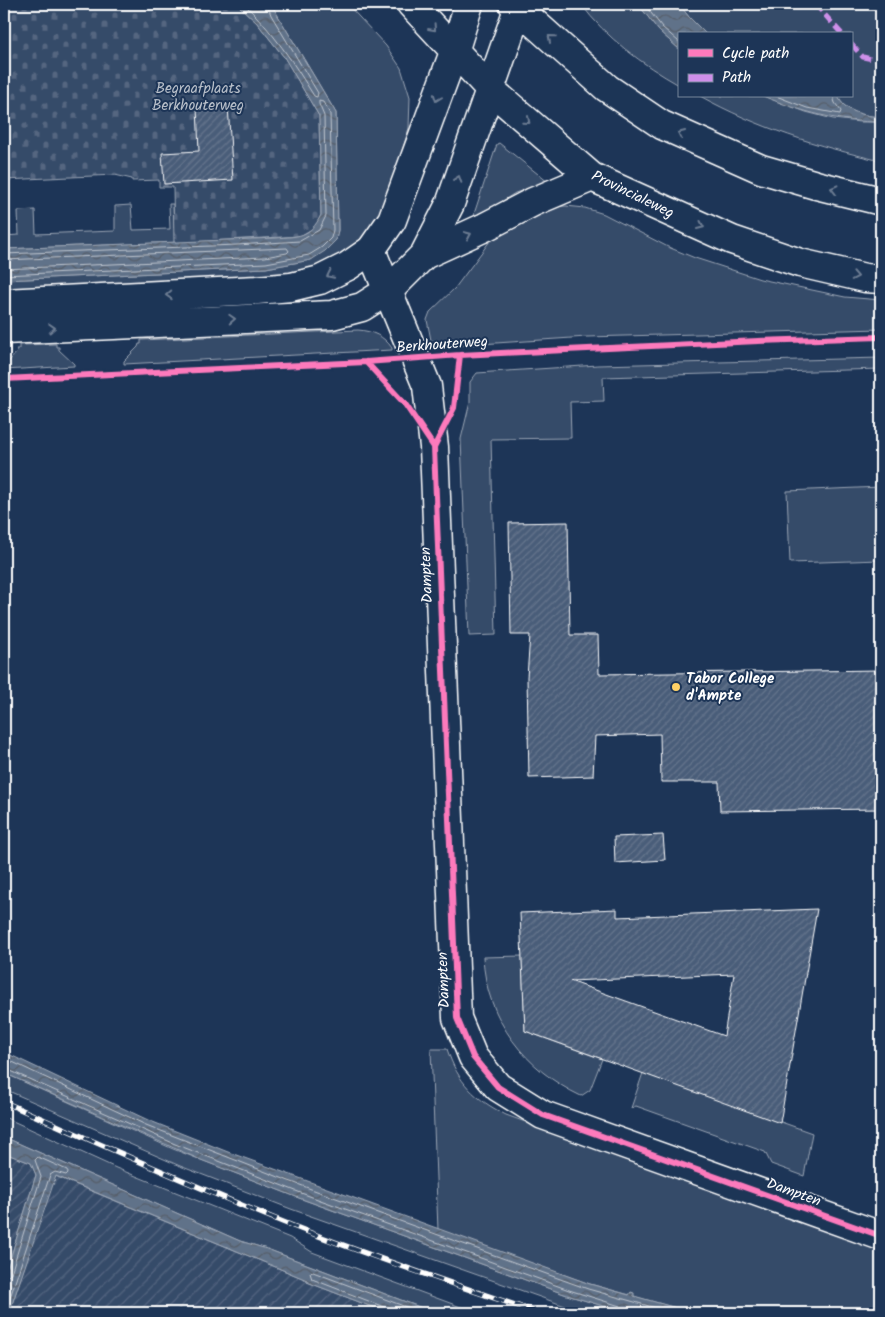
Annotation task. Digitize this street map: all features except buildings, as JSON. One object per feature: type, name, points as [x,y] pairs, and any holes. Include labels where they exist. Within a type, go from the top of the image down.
[{"type":"main road","name":"Provincialeweg","points":[[411,4],[490,89],[592,177],[732,240],[800,263],[865,278],[881,279]]},
{"type":"main road","points":[[4,303],[291,287],[320,280],[348,266],[371,250],[392,220],[454,52],[469,4]]},
{"type":"main road","points":[[4,330],[332,315],[362,308],[389,290],[424,255],[450,204],[517,6],[607,88],[662,126],[761,169],[881,201]]},
{"type":"main road","points":[[424,255],[533,202],[592,177]]},
{"type":"main road","name":"Dampten","points":[[371,250],[427,386],[434,447],[457,1018],[473,1057],[498,1086],[543,1115],[881,1236]]},
{"type":"green space","name":"Begraafplaats Berkhouterweg","points":[[4,4],[237,4],[257,23],[284,57],[319,116],[321,215],[315,227],[300,236],[174,243],[173,187],[159,187],[159,180],[132,181],[132,179],[115,175],[4,180]]},
{"type":"green space","points":[[237,4],[236,240],[4,249],[4,236],[19,235],[18,211],[35,210],[36,234],[115,231],[115,206],[131,205],[133,230],[170,229],[169,204],[173,204],[174,228]]},
{"type":"green space","points":[[271,4],[347,4],[386,46],[401,68],[410,97],[409,128],[387,201],[373,226],[356,246],[303,274],[4,293],[4,280],[266,268],[311,260],[336,240],[338,230],[336,113]]},
{"type":"green space","points":[[581,4],[638,4],[659,31],[678,48],[678,84],[613,39]]},
{"type":"green space","points":[[679,4],[881,4],[881,117],[868,116],[856,112],[845,106],[839,98],[852,98],[852,32],[704,32]]},
{"type":"green space","points":[[704,98],[768,98],[806,112],[833,119],[881,122],[881,161],[788,135],[744,118]]},
{"type":"green space","points":[[499,143],[548,182],[515,193],[479,216],[474,214],[497,144]]},
{"type":"green space","points":[[549,207],[585,208],[604,214],[668,247],[695,258],[760,279],[845,297],[881,300],[881,329],[587,337],[435,347],[432,345],[427,320],[430,312],[455,288],[490,241],[501,230]]},
{"type":"green space","points":[[358,330],[381,337],[389,344],[392,350],[124,364],[124,361],[141,344],[141,340]]},
{"type":"green space","points":[[56,344],[56,347],[59,347],[59,350],[74,366],[4,370],[4,367],[17,352],[16,349],[19,349],[19,345]]},
{"type":"green space","points":[[881,358],[881,369],[603,377],[604,401],[570,402],[571,438],[491,439],[496,635],[469,636],[461,439],[470,402],[470,382],[477,373],[598,365]]},
{"type":"green space","points":[[881,487],[881,560],[790,563],[787,491]]},
{"type":"green space","points":[[522,956],[525,1031],[602,1059],[590,1090],[581,1096],[543,1072],[527,1057],[501,1022],[492,1002],[486,980],[483,957]]},
{"type":"green space","points":[[431,1049],[447,1049],[456,1071],[469,1089],[485,1103],[506,1115],[881,1250],[881,1313],[694,1313],[633,1296],[631,1292],[630,1295],[590,1284],[438,1230]]},
{"type":"green space","points":[[4,1073],[173,1149],[299,1198],[567,1295],[626,1313],[585,1313],[291,1209],[180,1166],[4,1089]]},
{"type":"green space","points":[[643,1073],[812,1133],[804,1176],[771,1164],[765,1152],[636,1106],[631,1108]]},
{"type":"green space","points":[[4,1117],[116,1168],[290,1238],[312,1252],[477,1313],[435,1313],[267,1249],[240,1241],[4,1137]]},
{"type":"green space","points":[[4,1153],[31,1163],[36,1175],[4,1279]]},
{"type":"green space","points":[[55,1176],[307,1280],[307,1282],[388,1313],[9,1313]]},
{"type":"water","points":[[237,4],[271,4],[336,113],[338,230],[336,240],[325,251],[311,260],[266,268],[4,280],[4,249],[291,237],[308,232],[317,223],[321,215],[319,116],[284,57],[257,23]]},
{"type":"water","points":[[638,4],[679,4],[704,32],[678,32],[678,48],[659,31]]},
{"type":"water","points":[[768,98],[839,98],[845,106],[856,112],[868,116],[881,117],[881,122],[835,118],[792,107]]},
{"type":"water","points":[[4,1052],[148,1120],[228,1152],[590,1284],[629,1295],[631,1292],[634,1293],[634,1296],[694,1313],[626,1313],[567,1295],[299,1198],[201,1160],[4,1073]]},
{"type":"water","points":[[4,1137],[240,1241],[267,1249],[435,1313],[388,1313],[307,1282],[307,1280],[56,1176],[9,1313],[4,1313],[4,1279],[36,1175],[31,1163],[4,1153]]},
{"type":"railway","points":[[4,1102],[184,1181],[323,1238],[539,1313]]},
{"type":"marked path","points":[[815,4],[840,32]]},
{"type":"marked path","points":[[852,45],[863,57],[881,61]]},
{"type":"cycle path","name":"Berkhouterweg","points":[[4,379],[366,362],[460,355],[881,337]]},
{"type":"cycle path","name":"Berkhouterweg","points":[[460,355],[454,408],[434,447],[457,1018],[473,1057],[498,1087],[543,1115],[881,1236]]},
{"type":"cycle path","points":[[366,362],[405,404],[434,447]]},
{"type":"place","name":"Tabor College d'Ampte","points":[[676,687]]}]
